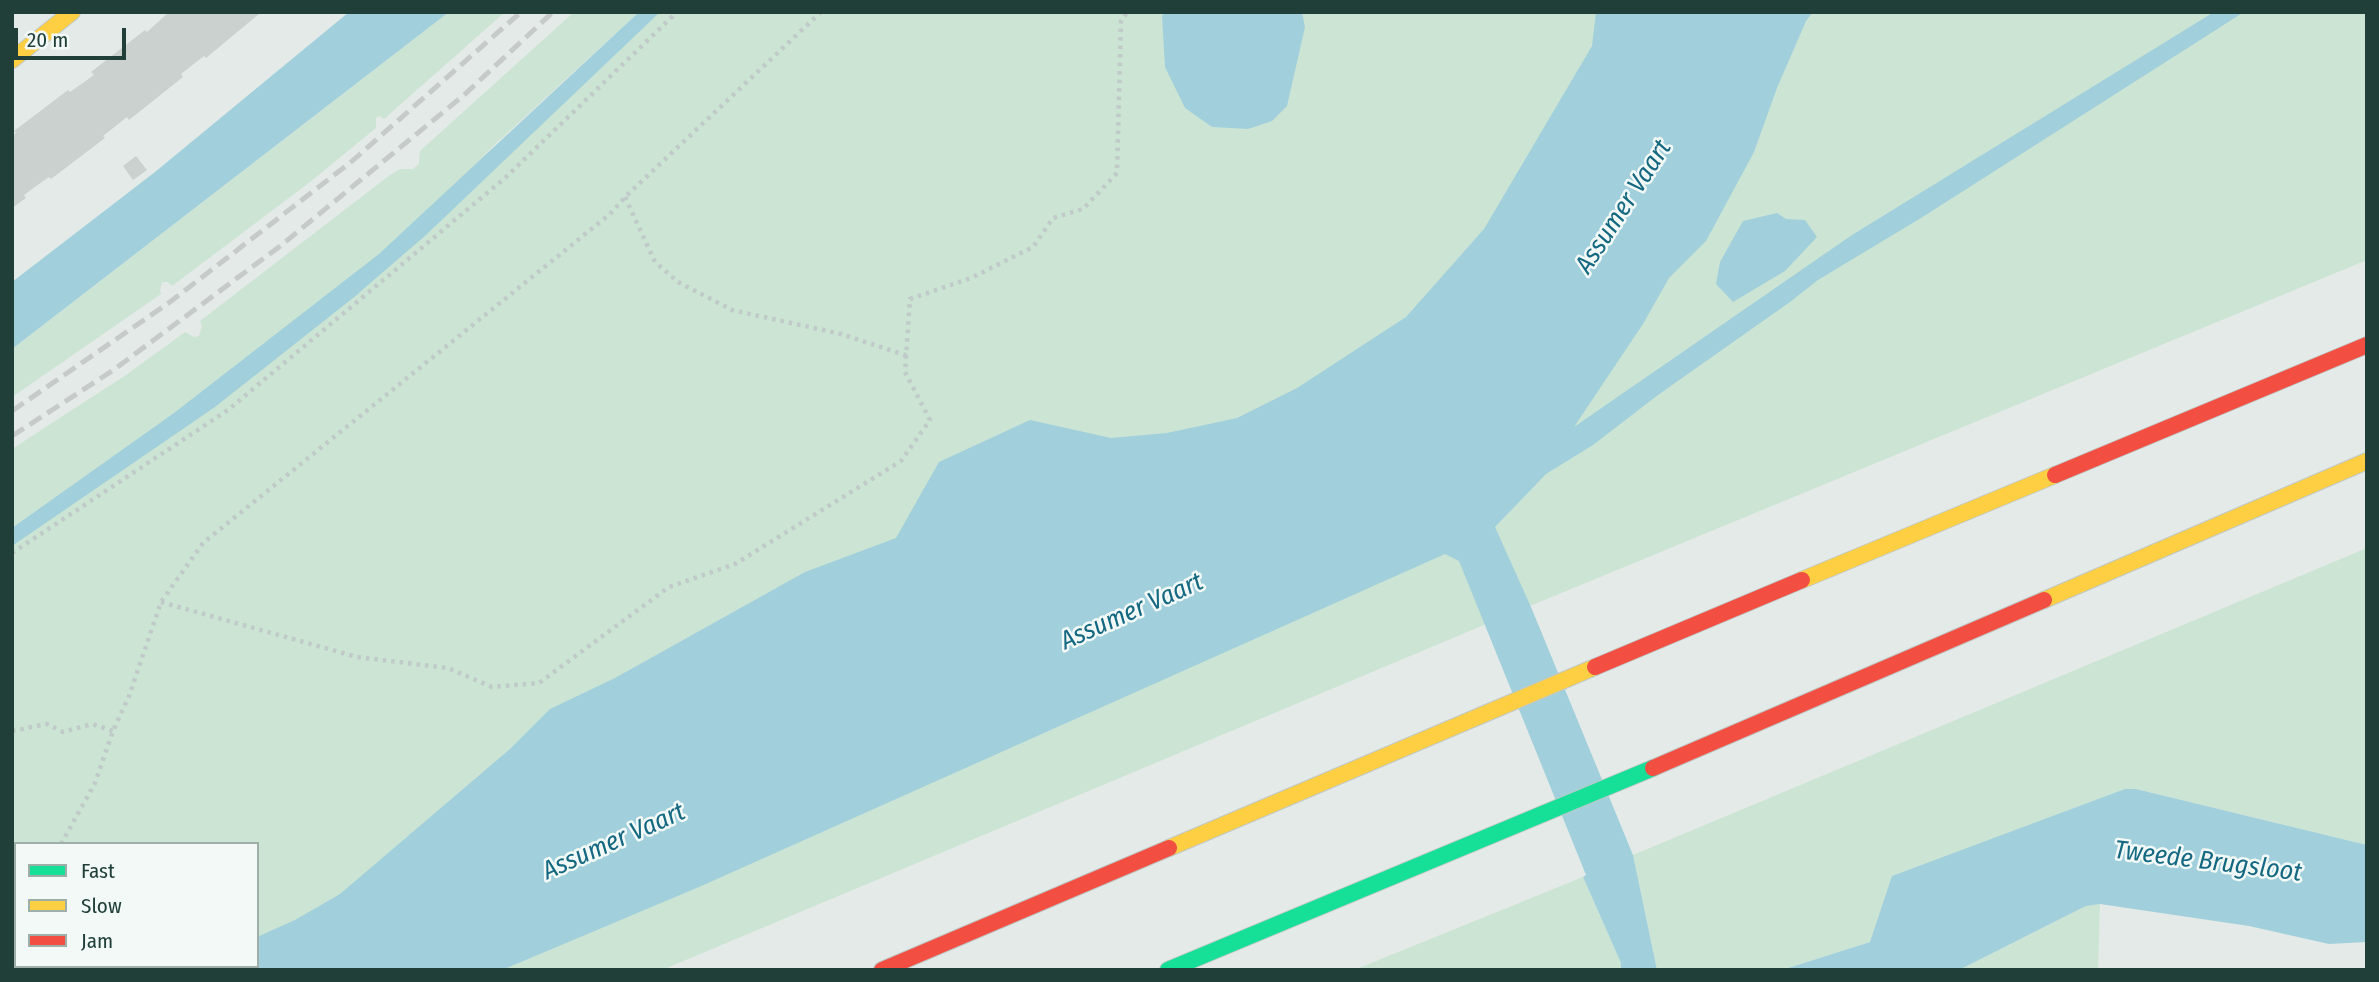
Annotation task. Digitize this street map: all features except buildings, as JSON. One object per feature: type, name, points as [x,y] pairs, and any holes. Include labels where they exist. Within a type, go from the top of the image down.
[{"type":"main road","points":[[12,60],[72,12]]},
{"type":"main road","points":[[882,970],[1651,643],[2367,345]]},
{"type":"main road","points":[[1168,970],[1706,746],[2367,461]]},
{"type":"path","points":[[12,554],[228,410],[505,177],[677,12]]},
{"type":"path","points":[[62,842],[95,783],[162,602],[202,543],[600,223],[821,12]]},
{"type":"path","points":[[162,602],[357,657],[448,668],[492,687],[539,683],[669,587],[734,564],[901,461],[930,421],[905,372],[910,299],[971,278],[1033,247],[1053,218],[1083,209],[1117,173],[1121,21],[1127,12]]},
{"type":"path","points":[[625,197],[655,262],[678,282],[732,310],[841,334],[908,356]]},
{"type":"path","points":[[12,731],[47,724],[63,732],[92,724],[113,731]]},
{"type":"green space","points":[[449,12],[505,12],[384,119],[379,116],[376,118],[376,128],[310,182],[172,286],[168,282],[162,282],[161,294],[12,397],[12,349]]},
{"type":"green space","points":[[574,12],[639,12],[477,161],[655,12],[2367,12],[2367,260],[1484,625],[662,970],[12,970],[12,449],[126,375],[185,332],[194,337],[199,336],[202,326],[200,321],[390,175],[400,169],[413,169],[419,164],[420,151]]},
{"type":"green space","points":[[2367,548],[2367,845],[2136,789],[1870,942],[1782,970],[1657,970],[1633,855]]},
{"type":"green space","points":[[1583,877],[1621,963],[1621,970],[1354,970]]},
{"type":"green space","points":[[2100,904],[2098,970],[1959,970],[2086,906]]},
{"type":"water","points":[[349,12],[449,12],[12,349],[12,282],[155,172]]},
{"type":"water","points":[[639,12],[660,12],[426,235],[353,298],[215,407],[12,546],[12,528],[174,413],[379,254]]},
{"type":"water","points":[[1165,12],[1302,12],[1305,27],[1287,106],[1272,121],[1248,129],[1212,127],[1185,108],[1165,67],[1162,16]]},
{"type":"water","name":"Assumer Vaart","points":[[1596,12],[1813,12],[1806,21],[1777,88],[1754,152],[1706,241],[1669,278],[1643,324],[1574,427],[1852,235],[2214,12],[2244,12],[1921,218],[1818,280],[1593,445],[1546,474],[1495,527],[1531,607],[1633,855],[1657,970],[1621,970],[1621,963],[1583,877],[1586,875],[1459,561],[1445,554],[699,887],[502,970],[187,970],[259,968],[259,936],[295,920],[340,894],[510,749],[550,709],[615,678],[805,572],[896,538],[939,462],[1030,420],[1111,438],[1167,433],[1237,418],[1297,388],[1406,317],[1484,229],[1592,46]]},
{"type":"water","points":[[1777,213],[1786,219],[1805,220],[1817,237],[1785,271],[1733,302],[1716,284],[1720,262],[1743,221]]},
{"type":"water","name":"Tweede Brugsloot","points":[[2125,789],[2136,789],[2367,845],[2367,942],[2329,944],[2249,926],[2100,904],[2086,906],[1959,970],[1782,970],[1870,942],[1892,876]]},
{"type":"railway","points":[[12,411],[170,302],[351,162],[521,12]]},
{"type":"railway","points":[[12,436],[112,371],[279,247],[464,95],[553,12]]},
{"type":"traffic: fast","points":[[1168,970],[1653,768]]},
{"type":"traffic: slow","points":[[12,60],[72,12]]},
{"type":"traffic: slow","points":[[2044,600],[2367,461]]},
{"type":"traffic: slow","points":[[1802,580],[2055,475]]},
{"type":"traffic: slow","points":[[1169,848],[1595,667]]},
{"type":"traffic: jam","points":[[2055,475],[2367,345]]},
{"type":"traffic: jam","points":[[1595,667],[1802,580]]},
{"type":"traffic: jam","points":[[1653,768],[2044,600]]},
{"type":"traffic: jam","points":[[882,970],[1169,848]]}]
